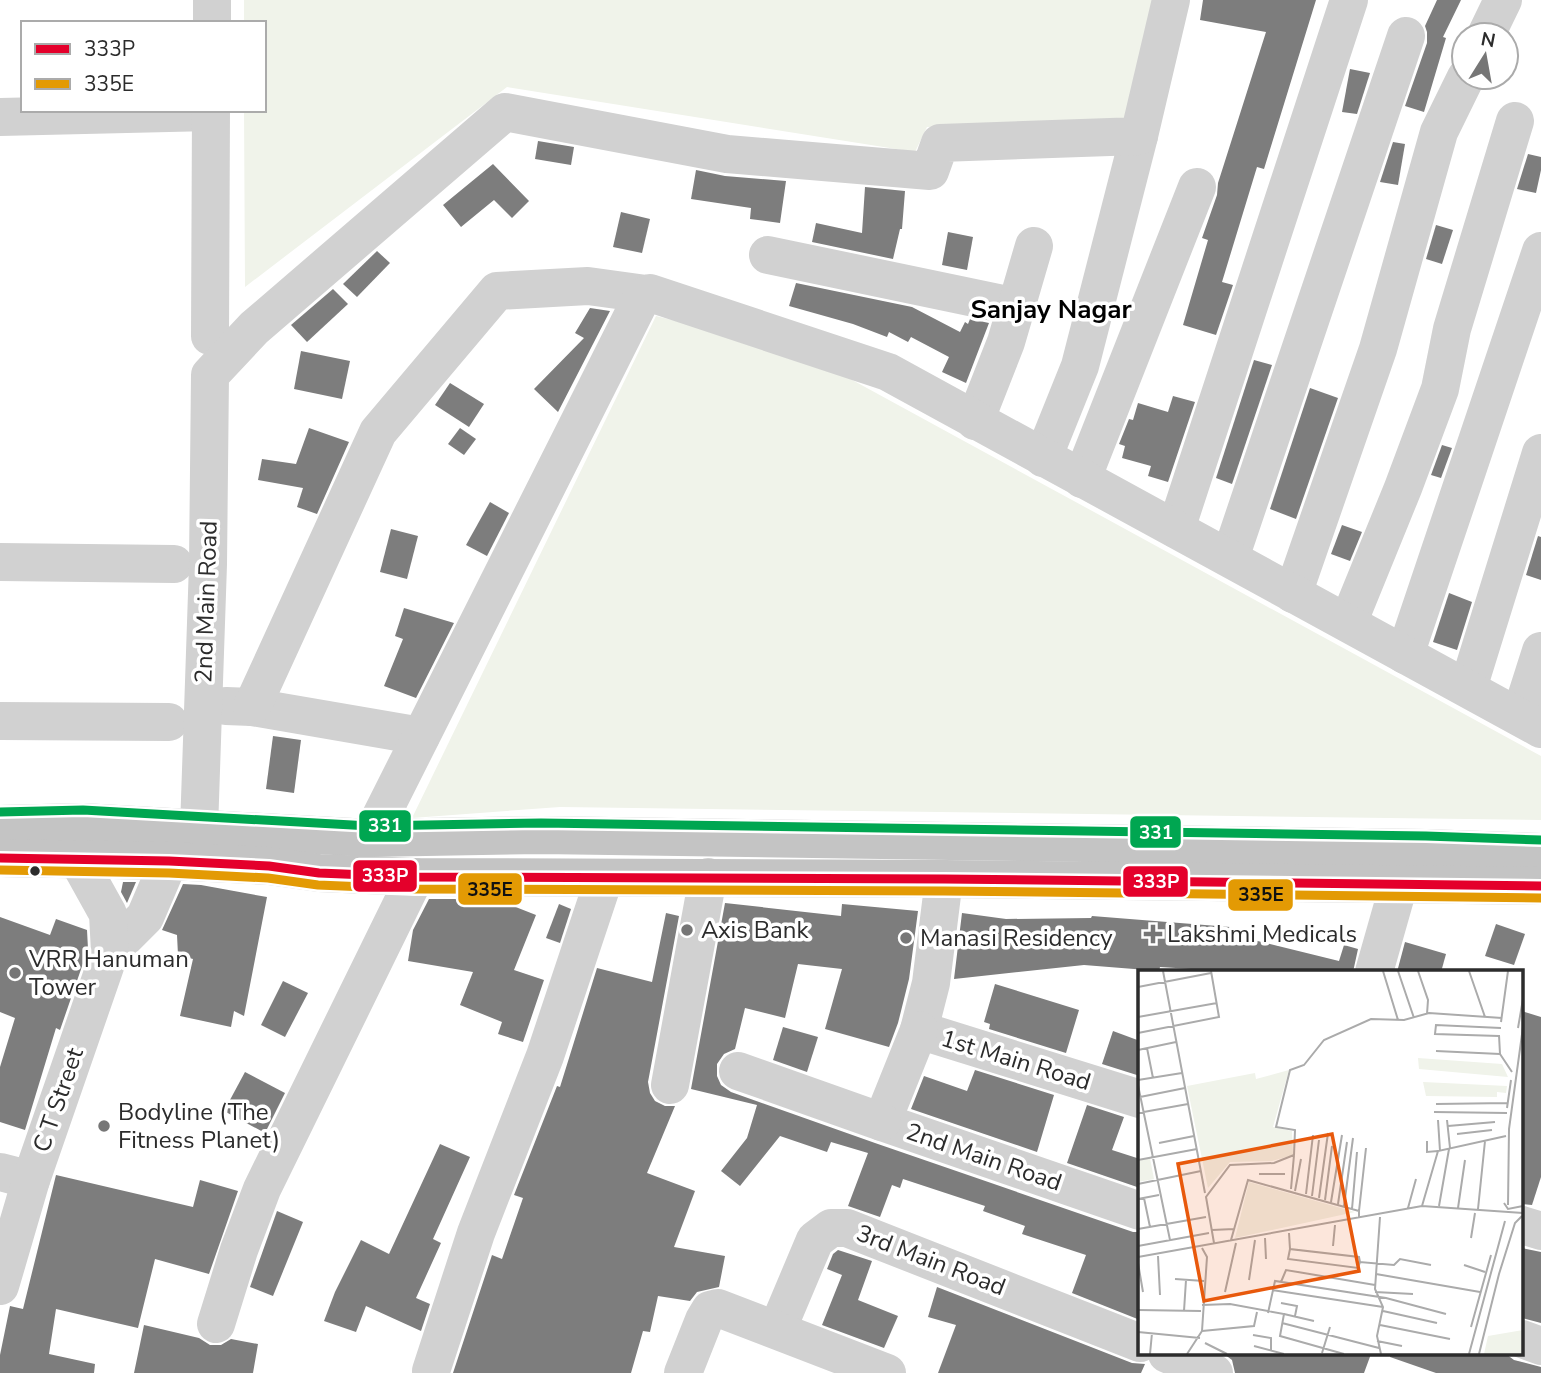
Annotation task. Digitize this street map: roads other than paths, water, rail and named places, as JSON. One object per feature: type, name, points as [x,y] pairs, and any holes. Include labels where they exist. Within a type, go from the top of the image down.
[{"type":"main road","points":[[0,824],[82,822],[370,838],[541,835],[1158,864],[1399,884],[1541,886]]},
{"type":"main road","points":[[0,858],[169,861],[269,866],[320,873],[415,877],[944,879],[1426,848],[1541,852]]},
{"type":"street","points":[[212,0],[212,21]]},
{"type":"street","points":[[1043,458],[1080,366],[1171,0]]},
{"type":"street","points":[[1176,529],[1349,0]]},
{"type":"street","points":[[1493,21],[1503,0]]},
{"type":"street","points":[[1230,558],[1406,36]]},
{"type":"street","points":[[1293,594],[1378,349],[1439,132],[1459,91]]},
{"type":"street","points":[[0,117],[176,112]]},
{"type":"street","points":[[210,336],[211,112]]},
{"type":"street","name":"2nd Main Road","points":[[199,829],[208,564],[210,375],[254,328],[505,112],[727,154],[930,171],[940,143],[1139,136]]},
{"type":"street","points":[[1348,623],[1440,389],[1452,329],[1515,121]]},
{"type":"street","points":[[1082,479],[1197,187]]},
{"type":"street","points":[[975,421],[1017,307],[1034,246]]},
{"type":"street","points":[[1405,654],[1541,251]]},
{"type":"street","points":[[768,255],[1017,307]]},
{"type":"street","points":[[252,707],[378,432],[497,291],[588,286],[650,293],[888,373],[1531,723],[1541,651]]},
{"type":"street","points":[[370,838],[642,297],[646,294]]},
{"type":"street","points":[[1468,688],[1541,453]]},
{"type":"street","points":[[0,562],[174,564]]},
{"type":"street","points":[[203,705],[252,707],[421,736]]},
{"type":"street","points":[[0,722],[169,722]]},
{"type":"street","name":"C T Street","points":[[0,1286],[15,1176],[110,952],[108,914],[83,869],[83,858]]},
{"type":"street","points":[[110,952],[145,917],[169,861]]},
{"type":"street","points":[[216,1324],[262,1189],[415,877]]},
{"type":"street","points":[[670,1085],[708,877]]},
{"type":"street","points":[[431,1371],[470,1251],[545,1056],[604,879]]},
{"type":"street","name":"1st Main Road","points":[[944,879],[931,983],[919,1030],[1138,1098]]},
{"type":"street","points":[[1375,970],[1399,884]]},
{"type":"street","name":"2nd Main Road","points":[[919,1030],[882,1122],[1138,1210]]},
{"type":"street","points":[[738,1071],[882,1122]]},
{"type":"street","points":[[1524,1226],[1541,1231]]},
{"type":"street","name":"3rd Main Road","points":[[777,1330],[815,1240],[831,1228],[848,1228],[1138,1342]]},
{"type":"street","points":[[683,1373],[704,1320],[710,1310],[718,1308],[887,1373]]},
{"type":"street","points":[[1524,1340],[1541,1346]]},
{"type":"street","points":[[1172,1356],[1214,1373]]},
{"type":"place","name":"Axis Bank","points":[[687,930]]},
{"type":"place","name":"Lakshmi Medicals","points":[[1153,934]]},
{"type":"place","name":"Manasi Residency","points":[[906,938]]},
{"type":"place","name":"VRR Hanuman Tower","points":[[15,973]]},
{"type":"place","name":"Bodyline (The Fitness Planet)","points":[[104,1126]]},
{"type":"district","name":"Sanjay Nagar","points":[[1051,309]]}]
